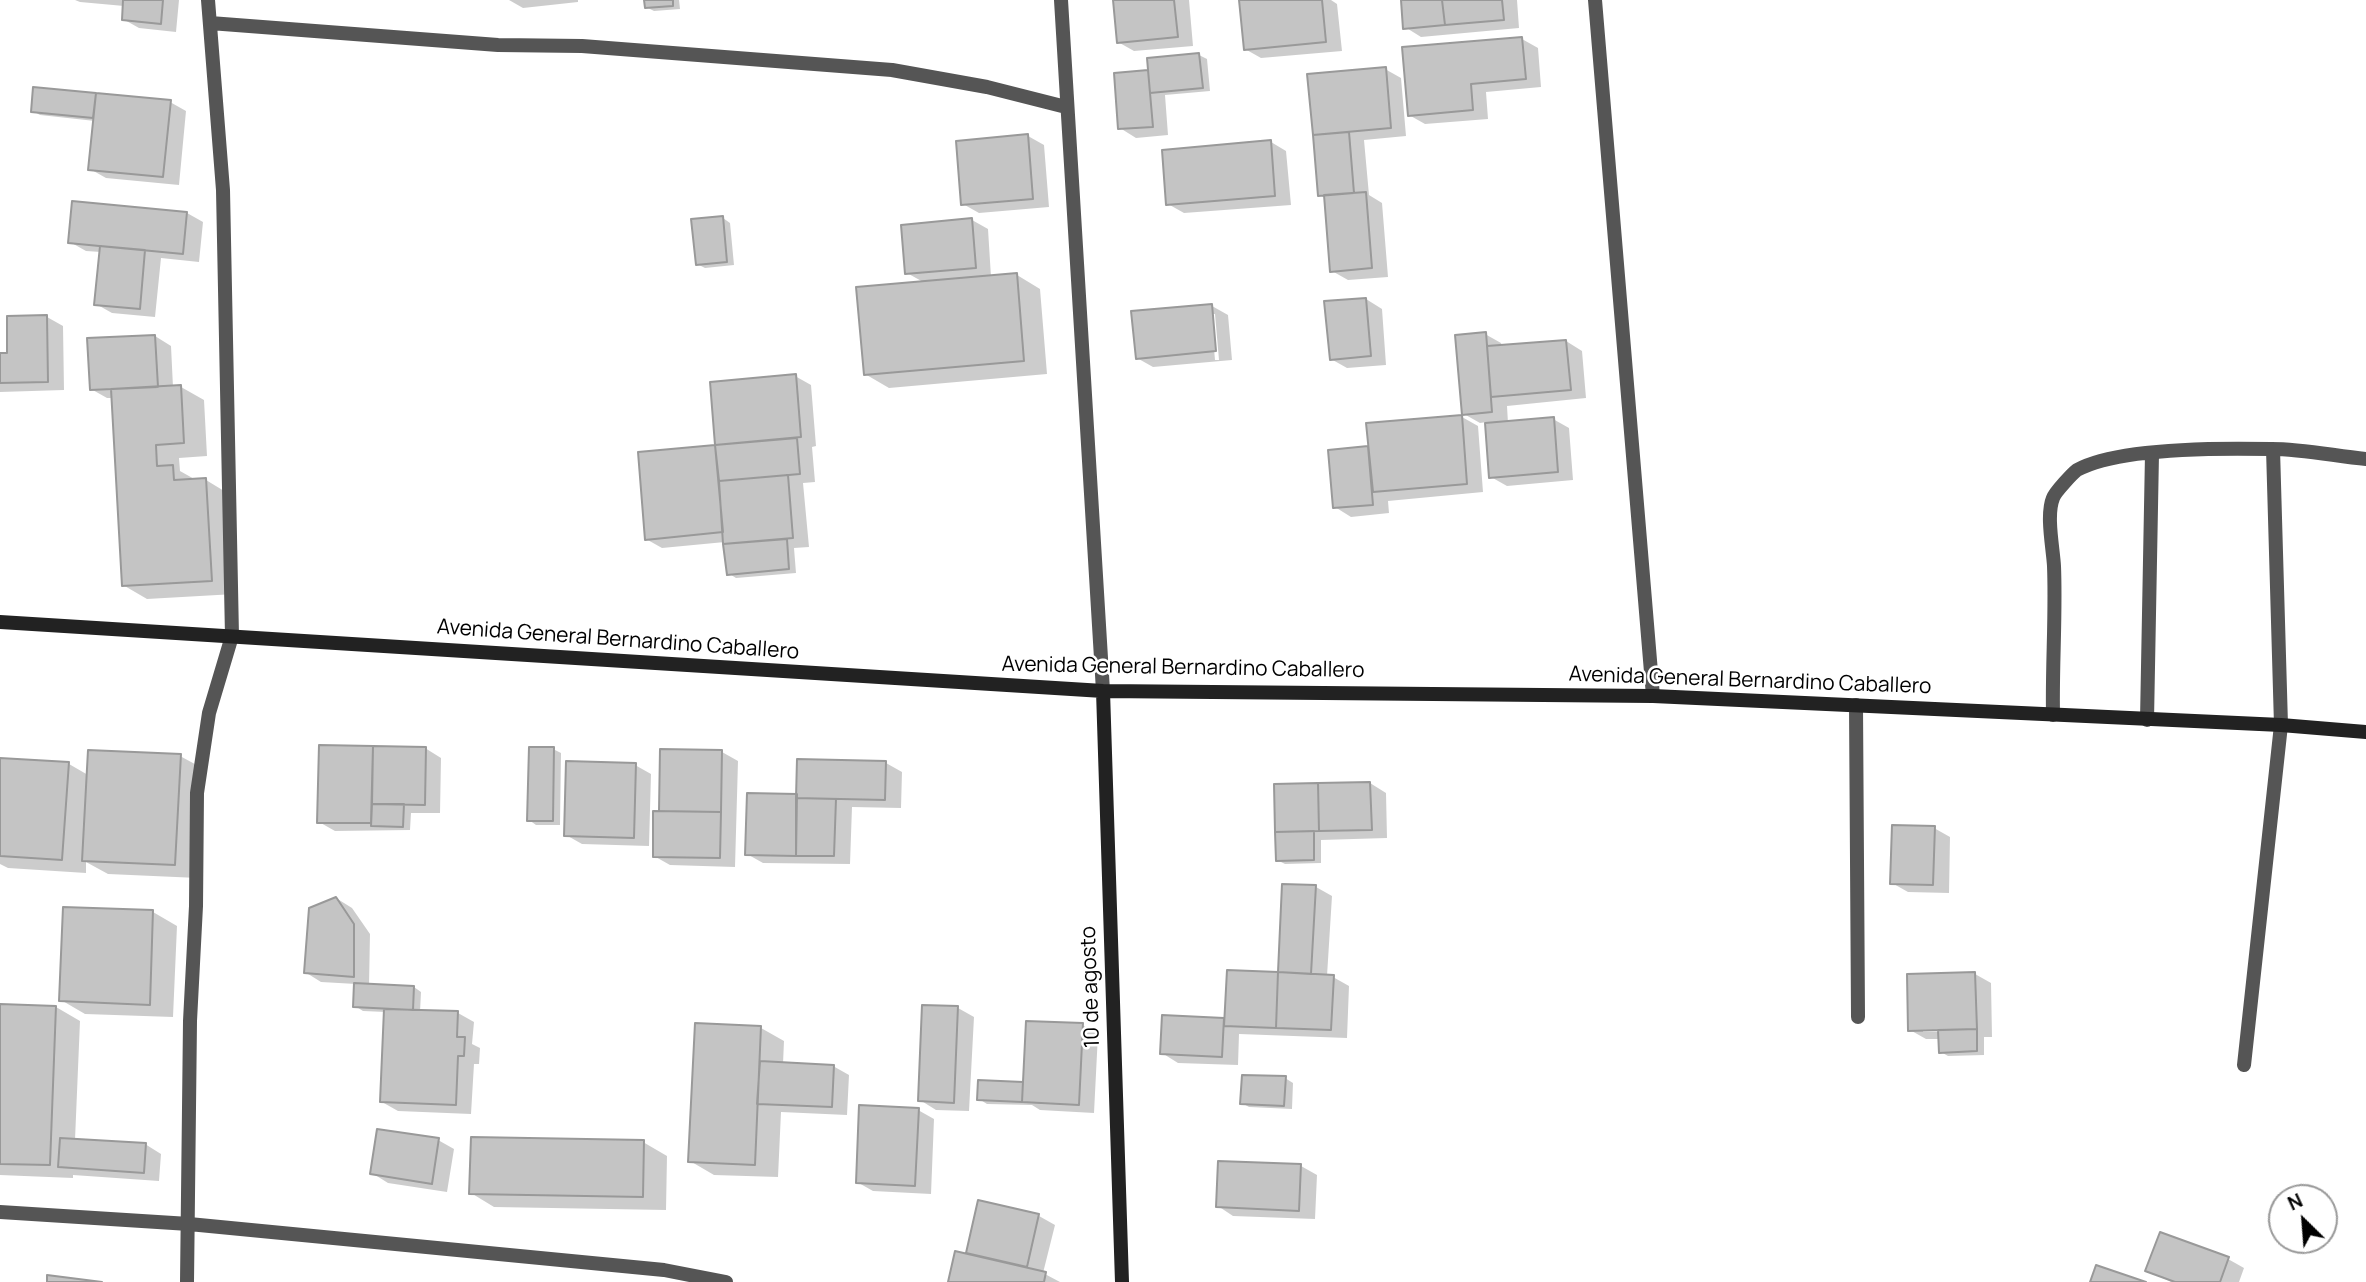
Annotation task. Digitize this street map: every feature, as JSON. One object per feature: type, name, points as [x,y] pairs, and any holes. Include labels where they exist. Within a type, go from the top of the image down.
[{"type":"main road","name":"Avenida General Bernardino Caballero","points":[[0,622],[1103,691],[1653,696],[2281,725],[2366,732]]},
{"type":"main road","name":"10 de agosto","points":[[1103,691],[1122,1282]]},
{"type":"street","points":[[187,1282],[190,1021],[196,906],[197,793],[209,712],[232,636],[223,190],[208,0]]},
{"type":"street","points":[[1061,0],[1103,691]]},
{"type":"street","points":[[1595,0],[1653,696]]},
{"type":"street","points":[[210,23],[498,46],[594,47],[892,70],[988,87],[1066,107]]},
{"type":"street","points":[[2244,1065],[2281,725],[2273,449]]},
{"type":"street","points":[[2053,715],[2055,636],[2050,522],[2053,498],[2076,471],[2108,459],[2193,450],[2273,449],[2366,459]]},
{"type":"street","points":[[2147,720],[2152,454]]},
{"type":"street","points":[[1856,705],[1858,1017]]},
{"type":"street","points":[[0,1212],[188,1224],[726,1282]]},
{"type":"building","points":[[123,0],[163,0],[161,24],[122,20]]},
{"type":"building","points":[[644,0],[673,0],[673,6],[645,8]]},
{"type":"building","points":[[1113,0],[1174,0],[1178,37],[1117,43]]},
{"type":"building","points":[[1239,0],[1322,0],[1326,42],[1244,50]]},
{"type":"building","points":[[1401,0],[1442,0],[1445,25],[1403,29]]},
{"type":"building","points":[[1442,0],[1502,0],[1504,20],[1445,25]]},
{"type":"building","points":[[1522,37],[1526,79],[1471,84],[1473,110],[1408,116],[1402,47]]},
{"type":"building","points":[[1199,53],[1203,88],[1150,93],[1147,58]]},
{"type":"building","points":[[1386,67],[1391,128],[1313,135],[1307,74]]},
{"type":"building","points":[[1148,70],[1153,127],[1118,129],[1114,73]]},
{"type":"building","points":[[33,87],[96,93],[93,118],[31,112]]},
{"type":"building","points":[[96,93],[171,100],[163,177],[88,170]]},
{"type":"building","points":[[1349,132],[1354,193],[1318,196],[1313,135]]},
{"type":"building","points":[[1028,134],[1033,199],[961,205],[956,141]]},
{"type":"building","points":[[1271,140],[1275,196],[1166,205],[1162,150]]},
{"type":"building","points":[[1366,192],[1372,268],[1330,272],[1324,195]]},
{"type":"building","points":[[72,201],[187,212],[183,254],[68,243]]},
{"type":"building","points":[[723,216],[727,262],[696,265],[691,219]]},
{"type":"building","points":[[972,218],[976,268],[905,274],[901,225]]},
{"type":"building","points":[[100,246],[145,250],[140,309],[94,305]]},
{"type":"building","points":[[1017,273],[1024,361],[864,375],[856,287]]},
{"type":"building","points":[[1366,298],[1371,356],[1330,360],[1324,301]]},
{"type":"building","points":[[1212,304],[1216,351],[1136,359],[1131,311]]},
{"type":"building","points":[[47,315],[48,382],[0,383],[0,353],[7,353],[7,316]]},
{"type":"building","points":[[1486,332],[1492,412],[1462,415],[1455,335]]},
{"type":"building","points":[[155,335],[158,387],[90,390],[87,338]]},
{"type":"building","points":[[1566,340],[1571,390],[1491,397],[1487,346]]},
{"type":"building","points":[[796,374],[801,437],[715,445],[710,382]]},
{"type":"building","points":[[181,385],[184,443],[156,445],[157,466],[173,465],[174,480],[206,478],[212,581],[122,586],[111,389]]},
{"type":"building","points":[[1462,415],[1467,484],[1373,492],[1366,423]]},
{"type":"building","points":[[1554,417],[1558,472],[1489,478],[1485,423]]},
{"type":"building","points":[[797,438],[800,474],[719,481],[715,445]]},
{"type":"building","points":[[715,445],[723,532],[645,540],[638,452]]},
{"type":"building","points":[[1368,446],[1373,505],[1333,508],[1328,450]]},
{"type":"building","points":[[788,475],[793,538],[723,544],[719,481]]},
{"type":"building","points":[[787,539],[789,569],[727,575],[723,544]]},
{"type":"building","points":[[319,745],[373,746],[371,823],[317,823]]},
{"type":"building","points":[[373,746],[426,747],[425,805],[372,804]]},
{"type":"building","points":[[529,747],[554,747],[553,821],[527,821]]},
{"type":"building","points":[[660,749],[722,750],[721,812],[659,811]]},
{"type":"building","points":[[88,750],[181,754],[175,865],[82,861]]},
{"type":"building","points":[[0,758],[69,762],[62,860],[0,856]]},
{"type":"building","points":[[797,759],[886,761],[885,800],[796,798]]},
{"type":"building","points":[[566,761],[636,763],[634,838],[564,836]]},
{"type":"building","points":[[1370,782],[1372,830],[1319,831],[1318,783]]},
{"type":"building","points":[[1318,783],[1319,831],[1275,832],[1274,784]]},
{"type":"building","points":[[747,793],[797,794],[796,856],[745,855]]},
{"type":"building","points":[[796,798],[836,799],[834,856],[796,856]]},
{"type":"building","points":[[372,804],[404,804],[403,827],[371,826]]},
{"type":"building","points":[[653,811],[721,812],[720,858],[653,857]]},
{"type":"building","points":[[1892,825],[1935,826],[1933,885],[1890,884]]},
{"type":"building","points":[[1314,831],[1314,860],[1276,861],[1275,832]]},
{"type":"building","points":[[1282,884],[1316,885],[1311,974],[1278,972]]},
{"type":"building","points":[[336,897],[354,924],[354,977],[304,973],[309,908]]},
{"type":"building","points":[[63,907],[153,910],[150,1005],[59,1001]]},
{"type":"building","points":[[1227,970],[1278,972],[1276,1028],[1224,1026]]},
{"type":"building","points":[[1278,972],[1334,975],[1331,1030],[1276,1028]]},
{"type":"building","points":[[1975,972],[1977,1029],[1908,1031],[1907,974]]},
{"type":"building","points":[[354,983],[414,986],[413,1010],[353,1007]]},
{"type":"building","points":[[0,1004],[56,1006],[50,1165],[0,1164]]},
{"type":"building","points":[[922,1005],[958,1006],[954,1103],[918,1101]]},
{"type":"building","points":[[384,1009],[458,1011],[457,1037],[465,1037],[464,1056],[458,1056],[456,1105],[380,1102]]},
{"type":"building","points":[[1162,1015],[1224,1018],[1222,1057],[1160,1054]]},
{"type":"building","points":[[1026,1021],[1083,1023],[1079,1105],[1022,1102]]},
{"type":"building","points":[[695,1023],[761,1026],[755,1165],[688,1162]]},
{"type":"building","points":[[1977,1029],[1977,1051],[1939,1053],[1938,1030]]},
{"type":"building","points":[[760,1061],[834,1065],[832,1107],[757,1104]]},
{"type":"building","points":[[1242,1075],[1286,1076],[1284,1106],[1240,1104]]},
{"type":"building","points":[[978,1080],[1023,1082],[1022,1102],[977,1100]]},
{"type":"building","points":[[859,1105],[919,1108],[915,1186],[856,1183]]},
{"type":"building","points":[[377,1129],[439,1138],[432,1184],[370,1174]]},
{"type":"building","points":[[471,1137],[644,1140],[643,1197],[469,1194]]},
{"type":"building","points":[[60,1138],[146,1143],[144,1173],[58,1167]]},
{"type":"building","points":[[1218,1161],[1301,1164],[1299,1211],[1216,1207]]},
{"type":"building","points":[[978,1200],[1039,1214],[1027,1267],[966,1253]]},
{"type":"building","points":[[2160,1232],[2229,1257],[2220,1282],[2175,1282],[2145,1271]]},
{"type":"building","points":[[955,1251],[1046,1272],[1044,1282],[948,1282]]},
{"type":"building","points":[[2096,1265],[2146,1282],[2090,1282]]},
{"type":"building","points":[[47,1275],[102,1282],[47,1282]]}]
